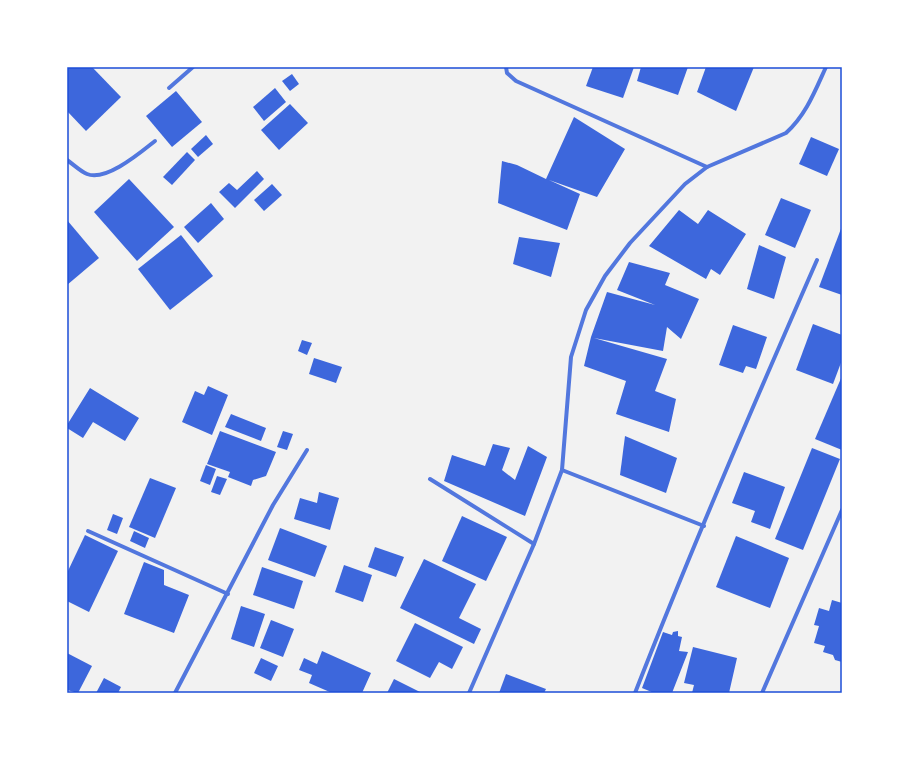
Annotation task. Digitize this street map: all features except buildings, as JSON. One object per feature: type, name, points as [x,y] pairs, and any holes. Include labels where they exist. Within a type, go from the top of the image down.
[{"type":"street","points":[[169,88],[193,67]]},
{"type":"street","points":[[506,67],[507,73],[516,81],[707,167]]},
{"type":"street","points":[[469,693],[534,544],[562,470],[571,357],[586,310],[605,276],[630,243],[685,184],[707,167],[786,132],[796,124],[806,109],[826,67]]},
{"type":"street","points":[[67,160],[87,174],[96,176],[125,164],[155,141]]},
{"type":"street","points":[[635,693],[817,260]]},
{"type":"street","points":[[175,693],[273,506],[307,450]]},
{"type":"street","points":[[562,470],[704,526]]},
{"type":"street","points":[[430,479],[534,544]]},
{"type":"street","points":[[762,693],[842,510]]},
{"type":"street","points":[[88,532],[228,594]]}]
